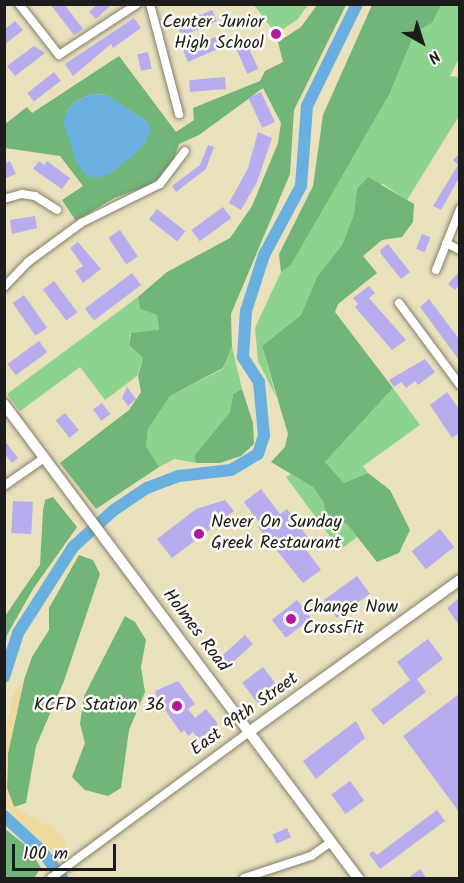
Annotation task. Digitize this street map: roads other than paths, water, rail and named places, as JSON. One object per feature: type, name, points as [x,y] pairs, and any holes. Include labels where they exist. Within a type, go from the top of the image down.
[{"type":"main road","name":"Holmes Road","points":[[4,404],[358,879]]},
{"type":"main road","name":"East 99th Street","points":[[249,732],[459,580]]},
{"type":"street","points":[[19,4],[59,55],[137,4]]},
{"type":"street","points":[[150,4],[179,114]]},
{"type":"street","points":[[4,287],[28,262],[90,217],[160,184],[186,151]]},
{"type":"street","points":[[6,198],[35,196],[57,210]]},
{"type":"street","points":[[436,270],[459,209]]},
{"type":"street","points":[[446,243],[459,250]]},
{"type":"street","points":[[399,303],[459,385]]},
{"type":"street","points":[[4,486],[44,458]]},
{"type":"street","name":"East 99th Street","points":[[51,879],[249,732]]},
{"type":"street","points":[[244,879],[311,856],[331,842]]},
{"type":"water","points":[[91,94],[106,95],[118,102],[147,122],[151,129],[146,142],[135,154],[111,173],[97,178],[87,176],[77,164],[64,123],[66,112],[76,101]]},
{"type":"waterway","points":[[4,677],[18,633],[73,547],[114,510],[147,488],[179,476],[231,470],[258,454],[264,436],[259,382],[243,357],[246,311],[264,255],[301,186],[307,106],[357,4]]},
{"type":"waterway","points":[[4,816],[41,850],[62,878]]},
{"type":"place","name":"Center Junior High School","points":[[276,34]]},
{"type":"place","name":"Never On Sunday Greek Restaurant","points":[[199,534]]},
{"type":"place","name":"Change Now CrossFit","points":[[291,619]]},
{"type":"place","name":"KCFD Station 36","points":[[177,706]]}]
